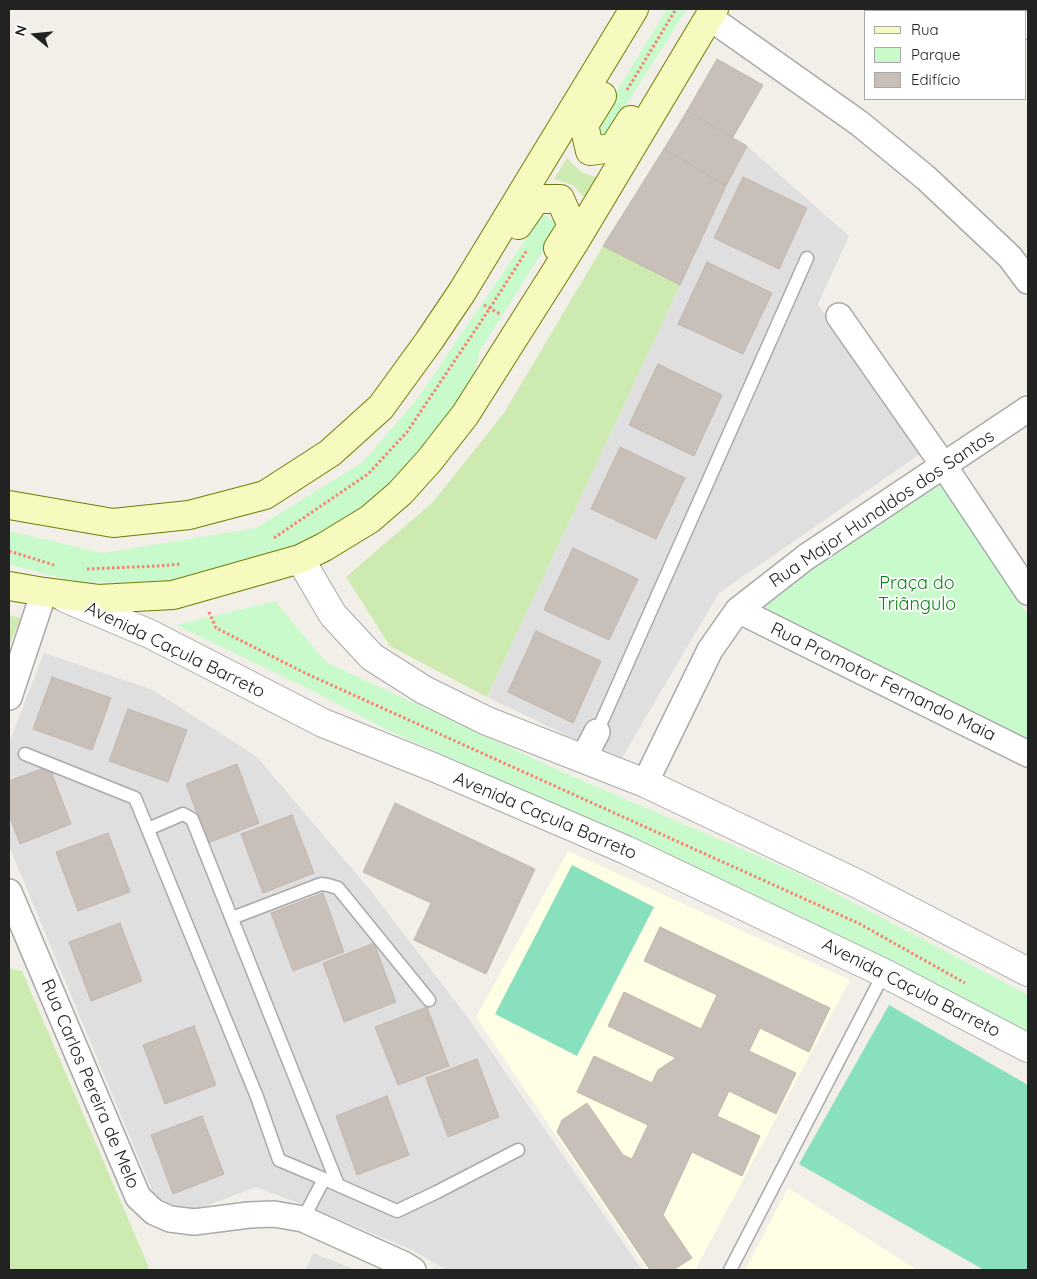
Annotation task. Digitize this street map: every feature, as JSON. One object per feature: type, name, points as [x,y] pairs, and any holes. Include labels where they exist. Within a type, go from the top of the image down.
[{"type":"main road","points":[[9,505],[113,523],[189,515],[265,495],[330,453],[381,407],[429,341],[462,292],[634,9]]},
{"type":"main road","points":[[653,9],[653,12],[584,125],[590,150],[613,148],[680,44],[712,13]]},
{"type":"main road","points":[[9,586],[98,599],[173,594],[300,559],[324,547],[370,518],[400,493],[429,461],[465,415],[574,244],[712,13]]},
{"type":"main road","points":[[429,341],[459,316],[536,199],[560,199],[572,226],[513,322],[500,360]]},
{"type":"street","points":[[712,13],[859,123],[926,178],[1010,257],[1028,281]]},
{"type":"street","points":[[839,316],[944,466],[1028,592]]},
{"type":"street","name":"Rua Major Hunaldos dos Santos","points":[[644,783],[710,650],[738,610],[806,557],[1028,409]]},
{"type":"street","points":[[300,559],[333,615],[372,657],[424,690],[487,721],[644,783],[888,899],[1028,972]]},
{"type":"street","points":[[9,697],[50,593]]},
{"type":"street","name":"Avenida Caçula Barreto","points":[[50,593],[150,634],[322,723],[433,767],[626,850],[856,960],[1028,1048]]},
{"type":"street","name":"Rua Promotor Fernando Maia","points":[[738,610],[1028,754]]},
{"type":"street","points":[[583,759],[597,732]]},
{"type":"street","name":"Rua Carlos Pereira de Melo","points":[[9,892],[138,1198],[154,1212],[170,1219],[194,1222],[274,1214],[303,1220],[414,1270]]},
{"type":"lane","points":[[597,732],[807,258]]},
{"type":"lane","points":[[25,754],[135,798],[256,1098],[279,1160],[398,1210],[518,1150]]},
{"type":"lane","points":[[148,829],[183,814],[192,819],[338,1185]]},
{"type":"lane","points":[[232,918],[322,884],[338,888],[429,1000]]},
{"type":"lane","points":[[730,1270],[884,974]]},
{"type":"lane","points":[[303,1220],[324,1179]]},
{"type":"path","points":[[472,297],[513,322]]},
{"type":"path","points":[[198,588],[216,628],[307,674],[860,924],[970,986]]},
{"type":"path","points":[[490,792],[518,733]]},
{"type":"path","points":[[856,960],[888,899]]},
{"type":"shaded area","points":[[747,146],[849,236],[818,304],[920,454],[719,593],[620,761],[487,697],[726,186]]},
{"type":"shaded area","points":[[44,653],[153,690],[257,757],[371,891],[468,1018],[642,1270],[447,1270],[410,1249],[256,1187],[182,1215],[157,1202],[9,846],[9,743]]},
{"type":"shaded area","points":[[568,851],[850,980],[695,1270],[647,1270],[476,1017]]},
{"type":"shaded area","points":[[788,1188],[917,1270],[745,1270]]},
{"type":"shaded area","points":[[313,1253],[356,1270],[306,1270]]},
{"type":"green space","points":[[667,9],[687,9],[607,135],[594,128]]},
{"type":"green space","points":[[567,158],[581,172],[601,179],[587,201],[573,185],[554,179]]},
{"type":"green space","points":[[542,215],[559,225],[480,351],[465,405],[401,480],[341,528],[276,554],[219,572],[156,583],[78,582],[9,565],[9,531],[103,553],[256,528],[363,462],[418,398]]},
{"type":"green space","points":[[603,246],[680,285],[487,697],[390,646],[346,577],[433,502],[504,413]]},
{"type":"green space","name":"Praça do Triângulo","points":[[939,480],[1028,615],[1028,742],[757,606]]},
{"type":"green space","points":[[275,601],[326,662],[558,770],[797,873],[1028,995],[1028,1036],[767,907],[385,729],[309,689],[176,625]]},
{"type":"green space","points":[[9,615],[21,618],[9,646]]},
{"type":"green space","points":[[572,865],[654,907],[577,1056],[495,1014]]},
{"type":"green space","points":[[9,968],[22,971],[150,1270],[9,1270]]},
{"type":"green space","points":[[889,1005],[1028,1085],[1028,1270],[984,1270],[799,1164]]},
{"type":"building","points":[[717,59],[763,85],[733,137],[687,111]]},
{"type":"building","points":[[687,111],[747,146],[726,186],[664,149]]},
{"type":"building","points":[[664,149],[726,186],[680,285],[603,246]]},
{"type":"building","points":[[743,177],[807,208],[779,269],[714,238]]},
{"type":"building","points":[[707,262],[772,293],[743,354],[678,324]]},
{"type":"building","points":[[658,364],[722,395],[694,456],[629,425]]},
{"type":"building","points":[[620,447],[685,478],[656,539],[591,509]]},
{"type":"building","points":[[573,548],[638,579],[609,640],[544,610]]},
{"type":"building","points":[[536,631],[601,661],[573,723],[508,692]]},
{"type":"building","points":[[52,677],[111,698],[92,750],[33,729]]},
{"type":"building","points":[[128,709],[187,730],[168,782],[109,761]]},
{"type":"building","points":[[237,764],[259,823],[208,843],[186,784]]},
{"type":"building","points":[[49,766],[71,824],[20,844],[9,815],[9,781]]},
{"type":"building","points":[[395,803],[535,869],[486,974],[414,940],[431,903],[363,872]]},
{"type":"building","points":[[292,815],[314,873],[263,893],[241,834]]},
{"type":"building","points":[[108,833],[130,892],[78,911],[56,852]]},
{"type":"building","points":[[323,893],[344,952],[293,971],[271,913]]},
{"type":"building","points":[[120,923],[142,981],[91,1001],[69,942]]},
{"type":"building","points":[[660,927],[830,1008],[809,1052],[760,1028],[749,1051],[796,1073],[776,1114],[729,1091],[717,1116],[760,1136],[742,1176],[692,1152],[663,1215],[692,1258],[673,1270],[650,1270],[557,1132],[562,1120],[587,1103],[623,1155],[632,1159],[648,1125],[577,1092],[594,1056],[652,1083],[658,1070],[676,1058],[608,1026],[624,992],[701,1029],[717,995],[644,961]]},
{"type":"building","points":[[374,943],[396,1002],[344,1022],[323,963]]},
{"type":"building","points":[[427,1007],[449,1066],[398,1085],[375,1027]]},
{"type":"building","points":[[194,1026],[216,1085],[165,1104],[143,1045]]},
{"type":"building","points":[[477,1059],[499,1117],[448,1137],[426,1078]]},
{"type":"building","points":[[387,1096],[409,1155],[357,1175],[336,1116]]},
{"type":"building","points":[[202,1116],[224,1174],[173,1194],[151,1135]]}]
